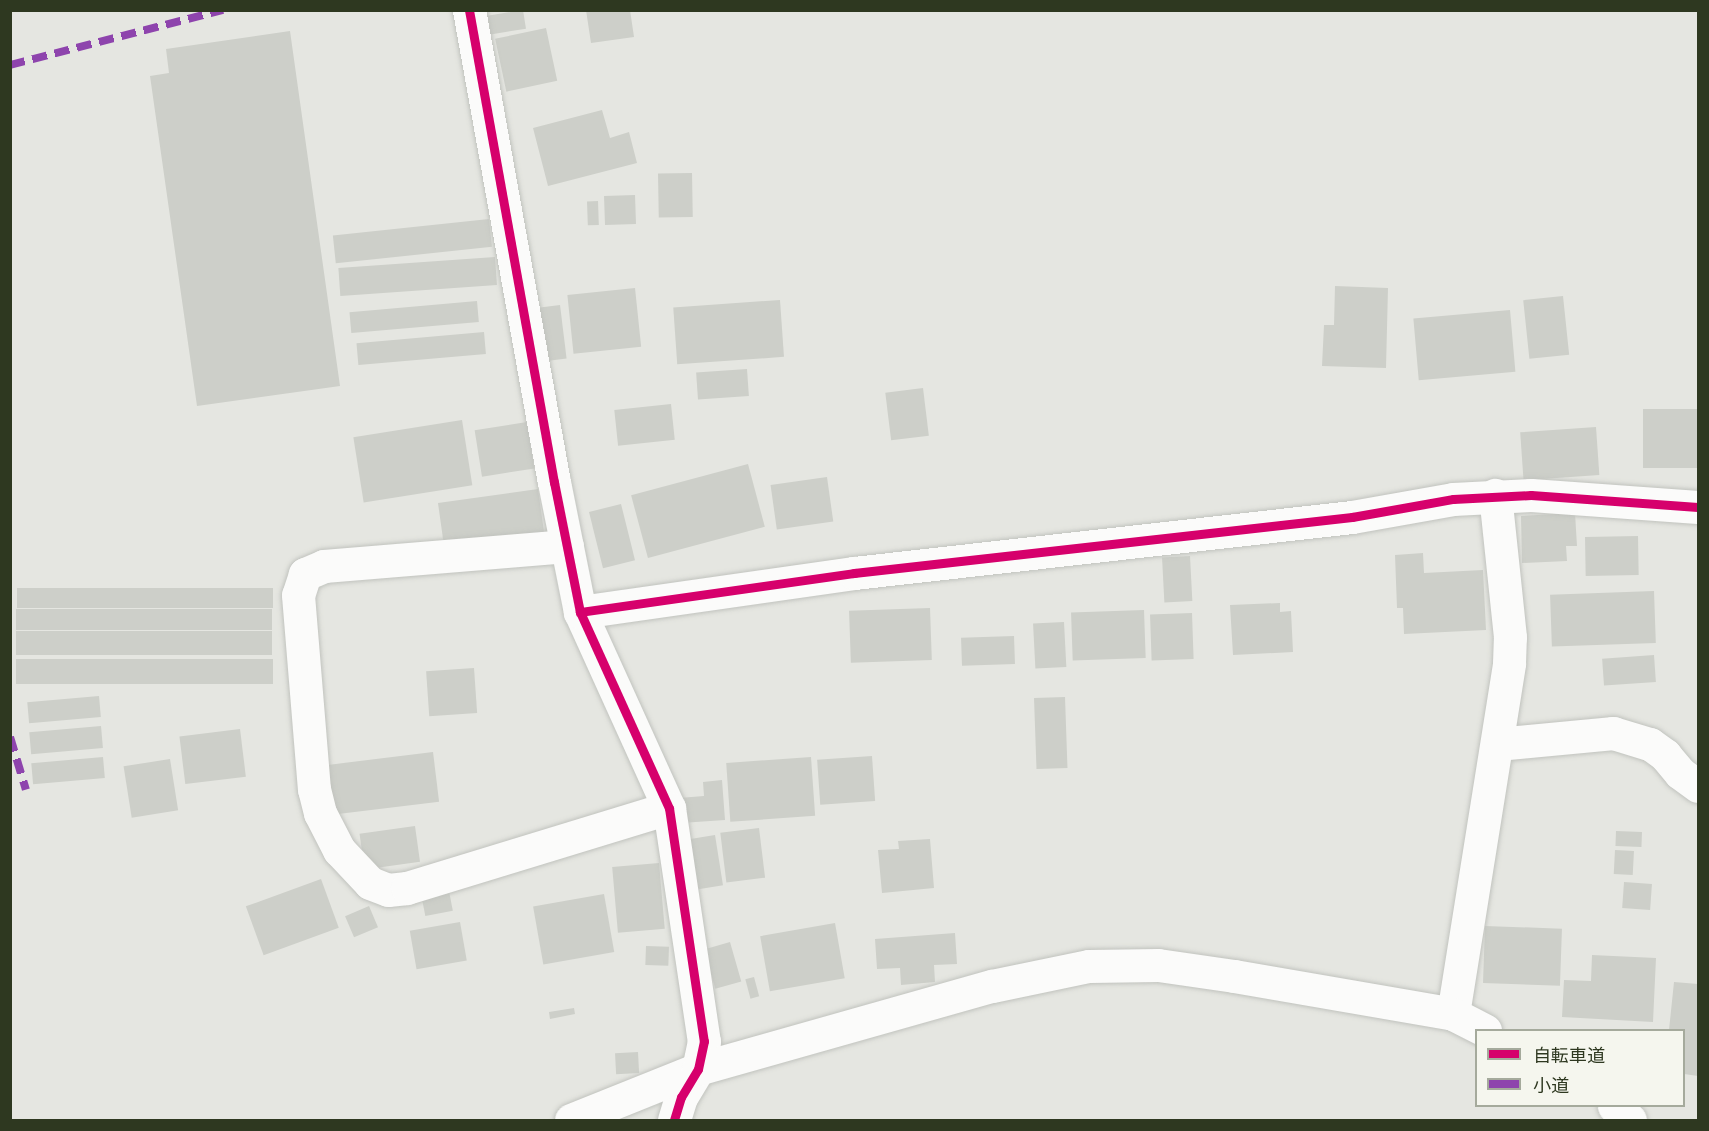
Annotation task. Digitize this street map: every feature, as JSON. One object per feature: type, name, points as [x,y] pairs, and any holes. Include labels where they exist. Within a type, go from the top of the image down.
[{"type":"street","points":[[469,10],[580,612],[669,808],[704,1041],[698,1069],[681,1096],[674,1120]]},
{"type":"street","points":[[580,612],[854,573],[1352,517],[1453,499],[1495,495],[1531,495],[1698,507]]},
{"type":"street","points":[[1453,1014],[1509,663],[1509,637],[1495,495]]},
{"type":"street","points":[[567,546],[324,566],[305,574],[298,595],[314,789],[320,813],[339,850],[370,883],[388,890],[407,888],[669,808]]},
{"type":"street","points":[[1497,744],[1613,733],[1650,744],[1665,755],[1680,773],[1698,786]]},
{"type":"street","points":[[571,1120],[698,1069],[992,986],[1089,966],[1182,968],[1453,1014],[1483,1029]]},
{"type":"street","points":[[1615,1107],[1630,1120]]},
{"type":"building","points":[[523,10],[526,29],[490,34],[487,16]]},
{"type":"building","points":[[586,10],[630,10],[634,37],[591,43]]},
{"type":"building","points":[[546,28],[557,81],[506,92],[495,39]]},
{"type":"building","points":[[290,31],[340,386],[197,406],[150,76],[169,73],[166,49]]},
{"type":"building","points":[[602,110],[610,138],[629,132],[637,163],[548,186],[533,128]]},
{"type":"building","points":[[692,173],[693,217],[659,218],[658,174]]},
{"type":"building","points":[[635,195],[636,224],[605,225],[604,196]]},
{"type":"building","points":[[587,201],[598,201],[599,225],[588,225]]},
{"type":"building","points":[[489,219],[492,247],[336,263],[333,235]]},
{"type":"building","points":[[495,257],[497,285],[340,296],[338,268]]},
{"type":"building","points":[[1335,286],[1388,288],[1386,368],[1322,366],[1324,325],[1334,325]]},
{"type":"building","points":[[635,288],[641,347],[574,354],[567,295]]},
{"type":"building","points":[[1563,296],[1569,355],[1529,359],[1523,300]]},
{"type":"building","points":[[780,300],[784,357],[677,364],[673,307]]},
{"type":"building","points":[[477,301],[479,322],[351,333],[349,312]]},
{"type":"building","points":[[560,305],[567,359],[545,361],[538,308]]},
{"type":"building","points":[[1510,310],[1515,372],[1419,380],[1413,318]]},
{"type":"building","points":[[484,332],[486,354],[358,365],[356,343]]},
{"type":"building","points":[[747,369],[749,396],[698,399],[696,373]]},
{"type":"building","points":[[923,388],[929,436],[891,440],[885,393]]},
{"type":"building","points":[[671,404],[675,440],[618,446],[614,410]]},
{"type":"building","points":[[1643,409],[1698,409],[1698,468],[1643,468]]},
{"type":"building","points":[[462,420],[472,485],[364,502],[353,437]]},
{"type":"building","points":[[527,422],[534,468],[482,477],[475,430]]},
{"type":"building","points":[[1596,427],[1599,475],[1524,480],[1520,432]]},
{"type":"building","points":[[748,464],[765,527],[648,558],[631,495]]},
{"type":"building","points":[[827,477],[833,522],[777,529],[771,485]]},
{"type":"building","points":[[538,489],[545,537],[445,551],[438,503]]},
{"type":"building","points":[[621,504],[635,560],[603,568],[589,512]]},
{"type":"building","points":[[1575,513],[1577,546],[1566,546],[1567,561],[1522,563],[1521,516]]},
{"type":"building","points":[[1638,536],[1639,575],[1586,576],[1585,537]]},
{"type":"building","points":[[1423,553],[1424,573],[1483,570],[1486,630],[1404,634],[1403,608],[1397,608],[1395,555]]},
{"type":"building","points":[[1190,556],[1192,601],[1164,602],[1162,557]]},
{"type":"building","points":[[17,588],[273,588],[273,608],[17,608]]},
{"type":"building","points":[[1654,591],[1656,643],[1552,647],[1550,595]]},
{"type":"building","points":[[1280,603],[1280,612],[1291,611],[1293,652],[1233,655],[1230,605]]},
{"type":"building","points":[[930,608],[932,660],[851,663],[849,611]]},
{"type":"building","points":[[16,609],[272,609],[272,630],[16,630]]},
{"type":"building","points":[[1144,610],[1146,658],[1073,661],[1071,613]]},
{"type":"building","points":[[1192,613],[1194,659],[1152,660],[1150,614]]},
{"type":"building","points":[[1064,622],[1066,667],[1035,669],[1033,624]]},
{"type":"building","points":[[16,631],[272,631],[272,655],[16,655]]},
{"type":"building","points":[[1014,636],[1015,664],[962,666],[961,638]]},
{"type":"building","points":[[1654,655],[1656,682],[1604,686],[1602,659]]},
{"type":"building","points":[[16,659],[273,659],[273,684],[16,684]]},
{"type":"building","points":[[474,668],[477,713],[429,716],[426,671]]},
{"type":"building","points":[[99,696],[101,717],[29,723],[27,702]]},
{"type":"building","points":[[1065,697],[1067,768],[1036,769],[1034,698]]},
{"type":"building","points":[[101,726],[103,748],[31,754],[29,732]]},
{"type":"building","points":[[240,729],[246,777],[185,784],[179,736]]},
{"type":"building","points":[[433,752],[439,802],[332,815],[326,765]]},
{"type":"building","points":[[872,756],[875,801],[820,805],[817,760]]},
{"type":"building","points":[[103,757],[105,778],[33,784],[31,763]]},
{"type":"building","points":[[811,757],[815,816],[730,822],[726,763]]},
{"type":"building","points":[[170,759],[178,810],[132,818],[124,766]]},
{"type":"building","points":[[722,780],[725,820],[681,823],[679,798],[704,796],[703,782]]},
{"type":"building","points":[[415,826],[420,862],[365,869],[360,834]]},
{"type":"building","points":[[759,828],[765,878],[726,882],[720,833]]},
{"type":"building","points":[[1616,831],[1642,832],[1641,847],[1615,846]]},
{"type":"building","points":[[715,835],[723,885],[695,890],[687,839]]},
{"type":"building","points":[[930,839],[934,888],[882,893],[878,850],[899,849],[898,841]]},
{"type":"building","points":[[1615,850],[1634,851],[1633,875],[1614,874]]},
{"type":"building","points":[[659,863],[665,929],[618,933],[612,867]]},
{"type":"building","points":[[321,879],[339,928],[264,955],[246,906]]},
{"type":"building","points":[[1624,882],[1652,884],[1650,910],[1622,908]]},
{"type":"building","points":[[449,891],[453,911],[425,916],[422,896]]},
{"type":"building","points":[[604,894],[614,952],[543,965],[533,907]]},
{"type":"building","points":[[369,906],[378,927],[354,937],[345,916]]},
{"type":"building","points":[[460,922],[467,960],[417,969],[410,931]]},
{"type":"building","points":[[835,923],[845,978],[770,991],[760,936]]},
{"type":"building","points":[[1485,926],[1562,929],[1560,986],[1483,983]]},
{"type":"building","points":[[955,933],[957,964],[934,965],[935,982],[901,985],[900,968],[877,969],[875,939]]},
{"type":"building","points":[[730,942],[741,981],[715,989],[704,949]]},
{"type":"building","points":[[646,946],[669,947],[668,966],[645,965]]},
{"type":"building","points":[[1592,955],[1656,958],[1653,1022],[1562,1017],[1564,980],[1591,981]]},
{"type":"building","points":[[754,977],[759,996],[750,999],[745,979]]},
{"type":"building","points":[[1674,982],[1698,984],[1698,1076],[1685,1074],[1685,1029],[1669,1029]]},
{"type":"building","points":[[574,1008],[575,1014],[550,1019],[549,1012]]},
{"type":"building","points":[[638,1052],[639,1073],[616,1074],[615,1053]]},
{"type":"marked path","points":[[10,65],[223,10]]},
{"type":"marked path","points":[[10,737],[26,790]]},
{"type":"cycle path","points":[[469,10],[554,482],[580,612],[669,808],[704,1041],[698,1069],[681,1097],[674,1120]]},
{"type":"cycle path","points":[[580,612],[854,573],[1352,517],[1453,499],[1531,495],[1698,507]]}]
